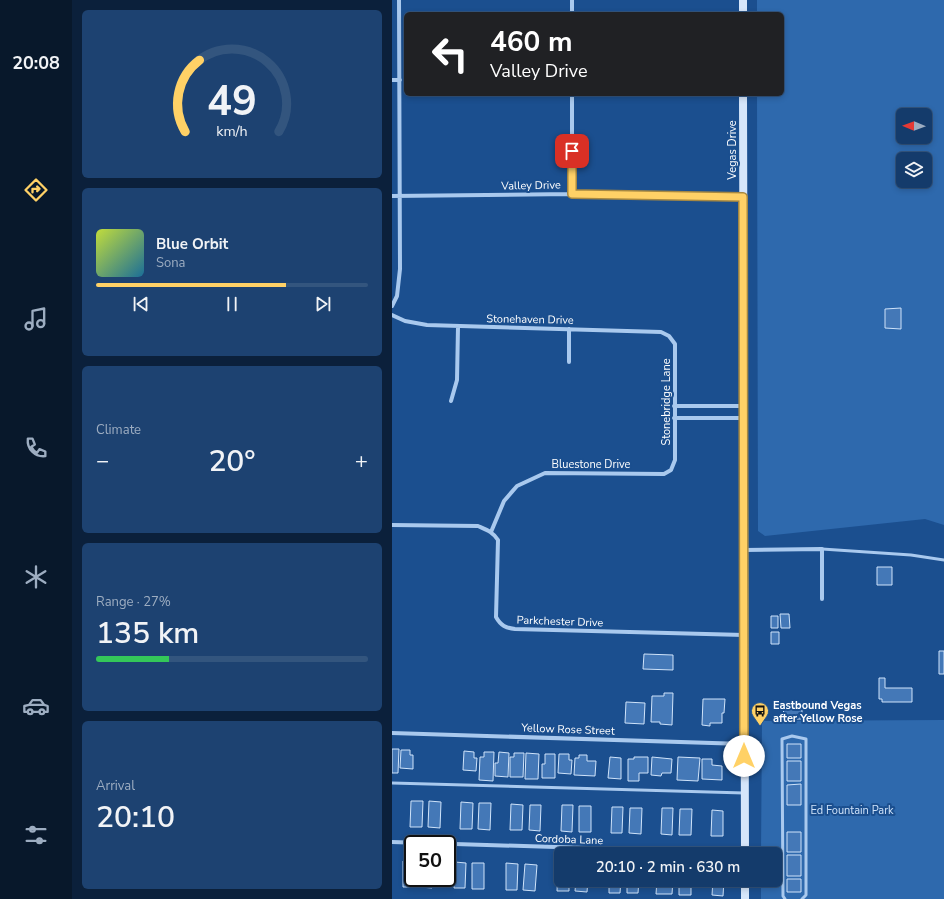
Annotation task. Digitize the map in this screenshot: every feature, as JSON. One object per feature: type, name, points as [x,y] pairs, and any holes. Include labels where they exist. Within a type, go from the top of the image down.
[{"type":"main road","points":[[742,0],[743,12]]},
{"type":"main road","name":"Vegas Drive","points":[[743,96],[745,847]]},
{"type":"main road","points":[[745,887],[745,899]]},
{"type":"street","points":[[392,306],[398,296],[400,269],[399,0]]},
{"type":"street","points":[[572,0],[572,12]]},
{"type":"street","points":[[392,80],[400,80]]},
{"type":"street","points":[[572,96],[572,194]]},
{"type":"street","name":"Valley Drive","points":[[392,196],[572,194],[743,197]]},
{"type":"street","name":"Stonehaven Drive","points":[[392,315],[405,322],[427,325],[661,332],[669,336]]},
{"type":"street","points":[[451,401],[457,380],[458,327]]},
{"type":"street","points":[[569,329],[569,362]]},
{"type":"street","name":"Stonebridge Lane","points":[[669,336],[675,344],[674,460],[671,470]]},
{"type":"street","points":[[674,406],[744,406]]},
{"type":"street","points":[[674,418],[744,418]]},
{"type":"street","name":"Bluestone Drive","points":[[491,532],[504,501],[517,486],[545,473],[664,474],[671,470]]},
{"type":"street","points":[[392,525],[478,526],[491,532]]},
{"type":"street","name":"Parkchester Drive","points":[[491,532],[498,540],[496,617],[500,624],[507,628],[744,635]]},
{"type":"street","points":[[744,550],[822,549],[822,599]]},
{"type":"street","name":"Yellow Rose Street","points":[[392,733],[744,744]]},
{"type":"street","name":"Cordoba Lane","points":[[392,842],[554,848]]},
{"type":"lane","points":[[822,549],[911,555],[944,560]]},
{"type":"lane","points":[[785,899],[783,896],[782,739],[792,736],[806,739],[806,895],[802,899]]},
{"type":"lane","points":[[392,783],[744,793]]},
{"type":"green space","points":[[757,0],[944,0],[944,525],[925,519],[765,536],[758,531],[757,96],[784,96],[784,12],[757,12]]},
{"type":"green space","name":"Ed Fountain Park","points":[[944,720],[944,899],[761,899],[761,887],[782,887],[782,847],[761,847],[762,721]]},
{"type":"building","points":[[901,308],[901,329],[885,328],[885,309]]},
{"type":"building","points":[[877,567],[892,567],[892,585],[877,585]]},
{"type":"building","points":[[780,614],[789,614],[790,628],[781,628]]},
{"type":"building","points":[[771,616],[778,616],[778,628],[771,628]]},
{"type":"building","points":[[771,632],[779,632],[779,644],[771,644]]},
{"type":"building","points":[[939,651],[944,651],[944,674],[939,674]]},
{"type":"building","points":[[644,654],[673,655],[673,670],[643,669]]},
{"type":"building","points":[[879,678],[885,678],[885,688],[912,688],[912,702],[882,702],[882,699],[879,699]]},
{"type":"building","points":[[664,693],[673,693],[672,725],[660,724],[660,722],[651,722],[652,696],[664,696]]},
{"type":"building","points":[[703,699],[725,699],[724,713],[722,713],[722,723],[710,723],[710,726],[702,725]]},
{"type":"building","points":[[626,702],[645,703],[644,724],[625,723]]},
{"type":"building","points":[[783,704],[802,704],[802,719],[784,719]]},
{"type":"building","points":[[787,744],[801,744],[801,758],[787,758]]},
{"type":"building","points":[[392,749],[399,749],[398,773],[392,773]]},
{"type":"building","points":[[401,750],[410,750],[410,755],[413,755],[413,769],[400,768]]},
{"type":"building","points":[[464,751],[474,752],[474,758],[477,758],[476,771],[463,770]]},
{"type":"building","points":[[484,752],[494,752],[493,781],[479,780],[480,757],[484,757]]},
{"type":"building","points":[[499,752],[509,753],[508,777],[495,776],[495,763],[498,763]]},
{"type":"building","points":[[514,753],[524,753],[523,777],[510,777],[510,757],[514,757]]},
{"type":"building","points":[[526,753],[539,754],[538,779],[525,779]]},
{"type":"building","points":[[545,754],[555,754],[555,778],[542,778],[542,764],[545,764]]},
{"type":"building","points":[[559,754],[569,754],[569,760],[572,760],[571,774],[558,773]]},
{"type":"building","points":[[579,755],[587,755],[587,761],[596,761],[595,776],[574,775],[575,758],[579,758]]},
{"type":"building","points":[[610,757],[621,758],[621,779],[608,778]]},
{"type":"building","points":[[634,757],[648,757],[648,773],[639,773],[639,781],[628,781],[628,759],[634,759]]},
{"type":"building","points":[[652,757],[672,759],[671,773],[662,773],[661,776],[651,775]]},
{"type":"building","points":[[678,757],[700,758],[698,781],[677,780]]},
{"type":"building","points":[[702,759],[712,759],[712,765],[722,766],[722,780],[702,779]]},
{"type":"building","points":[[787,761],[801,761],[801,781],[787,781]]},
{"type":"building","points":[[801,784],[801,805],[787,805],[787,785]]},
{"type":"building","points":[[411,801],[423,801],[422,827],[410,827]]},
{"type":"building","points":[[429,801],[441,802],[440,828],[428,827]]},
{"type":"building","points":[[461,802],[473,803],[472,829],[460,829]]},
{"type":"building","points":[[479,803],[491,803],[490,830],[478,829]]},
{"type":"building","points":[[511,804],[523,805],[522,830],[510,830]]},
{"type":"building","points":[[530,805],[541,805],[540,831],[529,830]]},
{"type":"building","points":[[562,805],[573,805],[572,832],[561,831]]},
{"type":"building","points":[[579,806],[591,806],[591,832],[579,832]]},
{"type":"building","points":[[612,807],[623,807],[622,833],[611,833]]},
{"type":"building","points":[[630,808],[642,808],[641,834],[629,833]]},
{"type":"building","points":[[662,808],[673,808],[672,835],[661,834]]},
{"type":"building","points":[[680,809],[692,809],[691,835],[679,835]]},
{"type":"building","points":[[712,810],[723,811],[723,836],[711,836]]},
{"type":"building","points":[[787,832],[801,832],[801,852],[787,852]]},
{"type":"building","points":[[787,855],[801,855],[801,876],[787,876]]},
{"type":"building","points":[[403,861],[404,861],[404,887]]},
{"type":"building","points":[[456,862],[466,863],[465,888],[454,888],[456,887]]},
{"type":"building","points":[[472,863],[484,863],[484,889],[472,889]]},
{"type":"building","points":[[506,863],[518,864],[517,890],[506,890]]},
{"type":"building","points":[[525,864],[537,865],[535,891],[523,890]]},
{"type":"building","points":[[787,879],[801,879],[801,892],[787,892]]},
{"type":"building","points":[[557,887],[569,887],[569,891],[557,891]]},
{"type":"building","points":[[575,887],[587,887],[587,892],[575,891]]},
{"type":"building","points":[[609,887],[620,887],[620,893],[609,893]]},
{"type":"building","points":[[627,887],[638,887],[638,893],[627,893]]},
{"type":"building","points":[[656,887],[672,887],[672,894],[656,894]]},
{"type":"building","points":[[679,887],[691,887],[691,895],[679,895]]},
{"type":"building","points":[[713,887],[724,887],[723,896],[712,895]]},
{"type":"place","name":"Eastbound Vegas after Yellow Rose","points":[[760,726]]},
{"type":"route","points":[[572,151],[572,194],[743,197],[744,756]]}]
